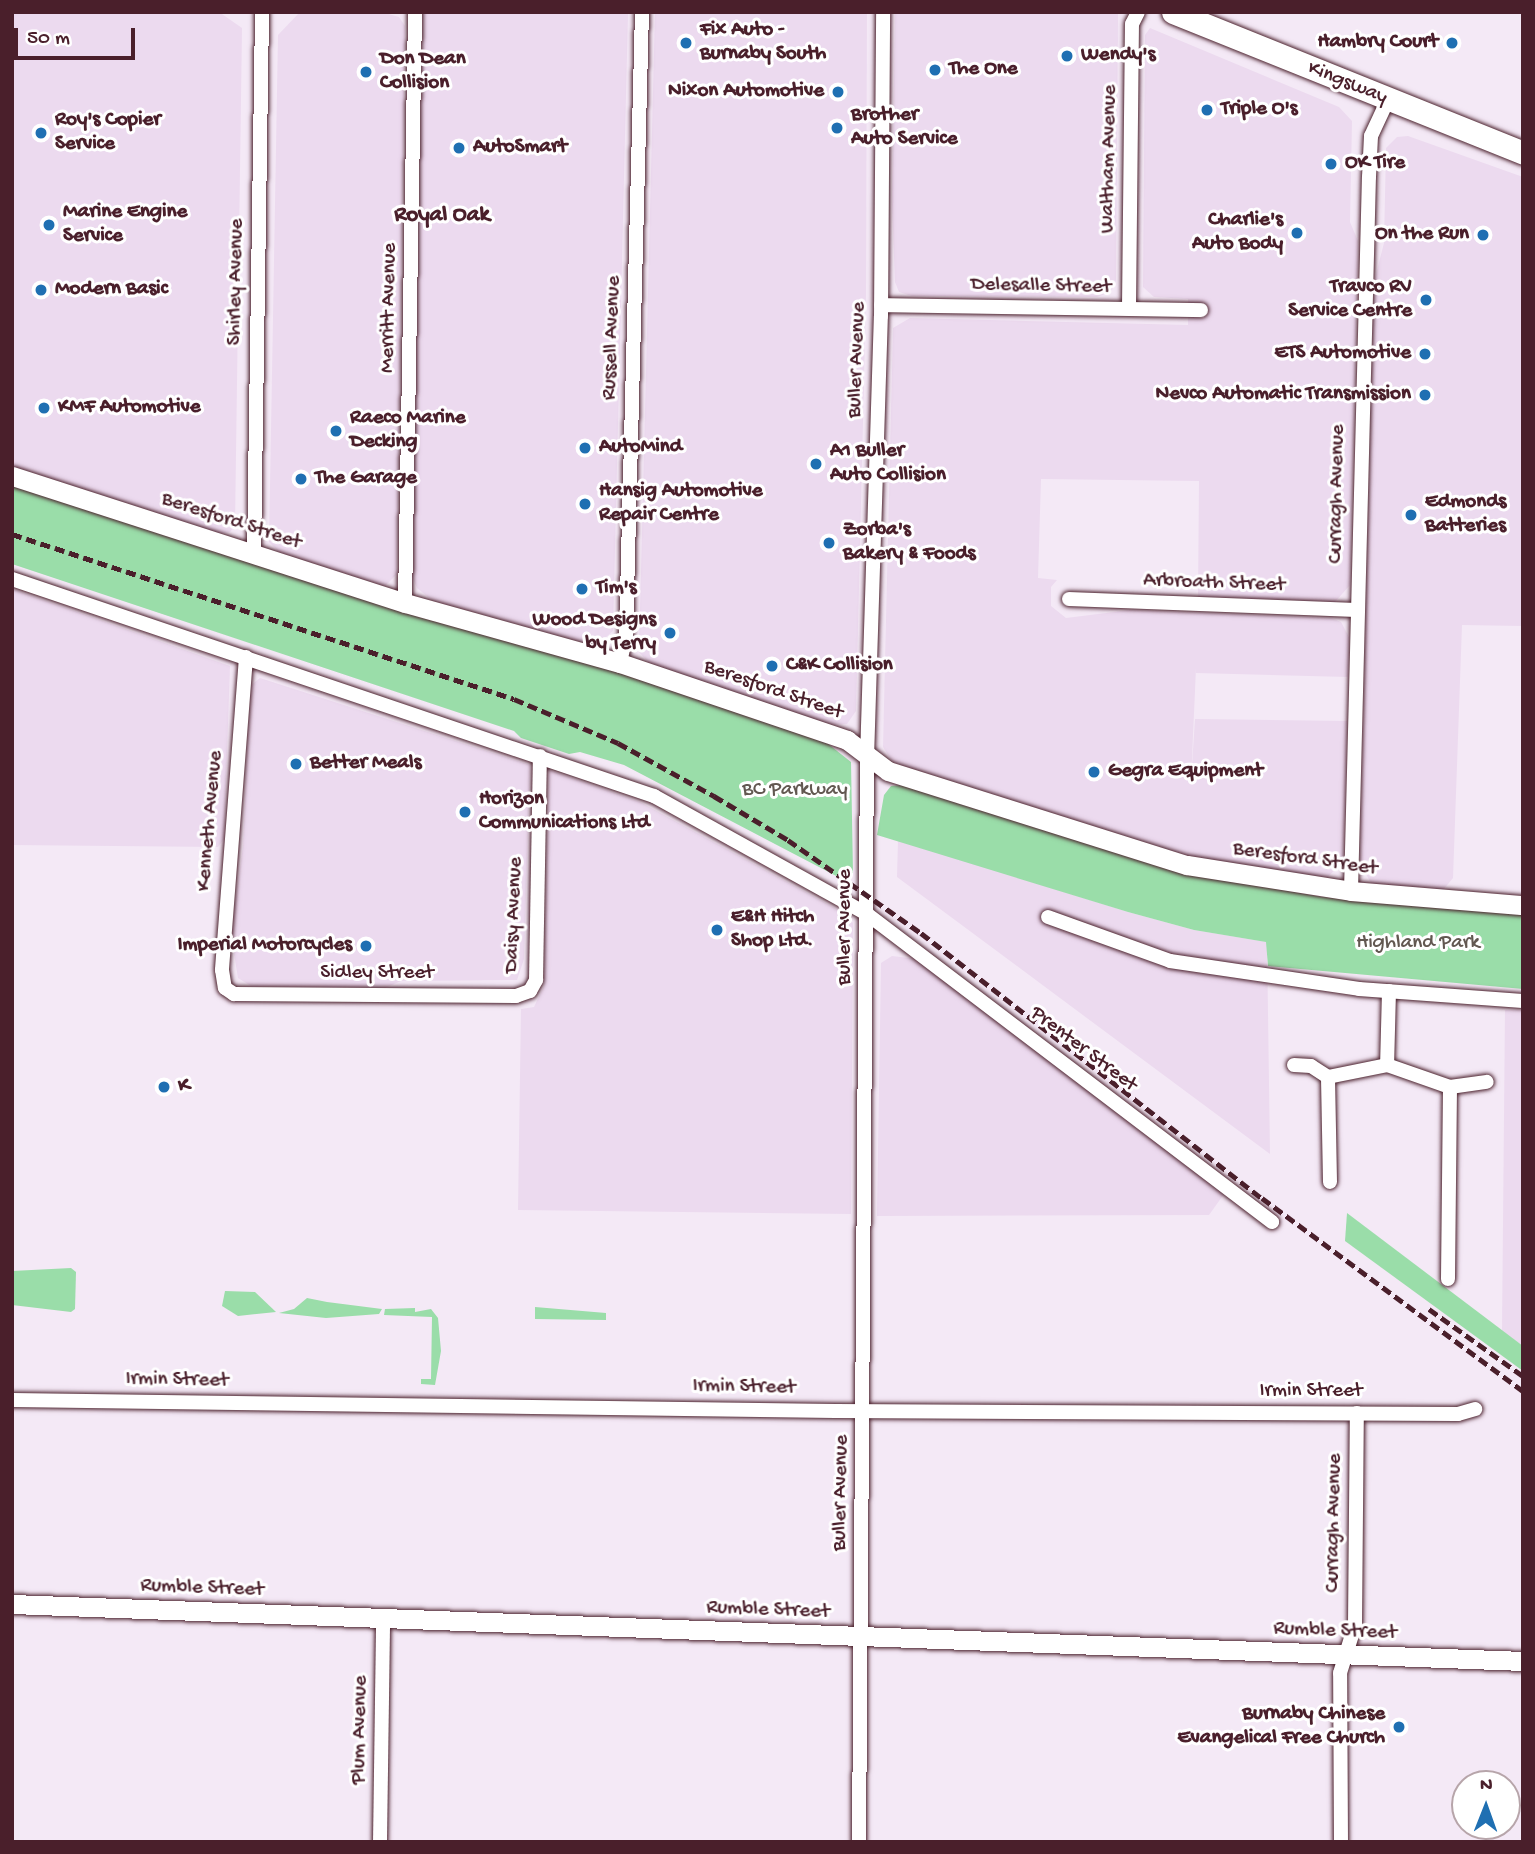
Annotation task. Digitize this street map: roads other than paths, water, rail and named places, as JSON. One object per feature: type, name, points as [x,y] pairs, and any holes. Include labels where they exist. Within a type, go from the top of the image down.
[{"type":"main road","name":"Kingsway","points":[[1173,12],[1387,101],[1523,153]]},
{"type":"street","name":"Shirley Avenue","points":[[254,553],[262,12]]},
{"type":"street","name":"Merritt Avenue","points":[[405,603],[415,12]]},
{"type":"street","name":"Russell Avenue","points":[[620,663],[626,635],[642,12]]},
{"type":"street","name":"Buller Avenue","points":[[859,1842],[865,1411],[867,758],[881,305],[883,12]]},
{"type":"street","name":"Waltham Avenue","points":[[1129,309],[1132,24],[1138,12]]},
{"type":"street","name":"Curragh Avenue","points":[[1351,891],[1356,610],[1371,136],[1387,101]]},
{"type":"street","name":"Delesalle Street","points":[[881,305],[1201,310]]},
{"type":"street","name":"Beresford Street","points":[[12,476],[405,603],[620,663],[847,740],[867,758],[888,771],[1187,865],[1351,891],[1523,905]]},
{"type":"street","points":[[12,579],[654,796],[867,914]]},
{"type":"street","name":"Arbroath Street","points":[[1069,599],[1356,610]]},
{"type":"street","name":"Kenneth Avenue","points":[[225,988],[225,900],[233,855],[246,657]]},
{"type":"street","name":"Daisy Avenue","points":[[530,991],[536,980],[540,756]]},
{"type":"street","name":"Prenter Street","points":[[867,914],[1272,1222]]},
{"type":"street","points":[[1048,917],[1170,961],[1389,991],[1523,1001]]},
{"type":"street","name":"Sidley Street","points":[[225,988],[234,994],[382,996],[516,996],[530,991]]},
{"type":"street","points":[[1387,1065],[1389,991]]},
{"type":"street","points":[[1294,1065],[1311,1066],[1328,1077],[1387,1065],[1450,1087],[1487,1082]]},
{"type":"street","points":[[1328,1077],[1330,1182]]},
{"type":"street","points":[[1448,1279],[1450,1087]]},
{"type":"street","name":"Irmin Street","points":[[12,1400],[865,1411],[1458,1414],[1475,1409]]},
{"type":"street","name":"Curragh Avenue","points":[[1341,1842],[1340,1673],[1355,1625],[1357,1413]]},
{"type":"street","name":"Rumble Street","points":[[12,1604],[1523,1661]]},
{"type":"street","name":"Plum Avenue","points":[[380,1842],[383,1619]]},
{"type":"railway","points":[[12,534],[514,699],[618,743],[714,796],[788,840],[921,933],[1262,1198],[1523,1391]]},
{"type":"railway","points":[[1429,1309],[1523,1376]]},
{"type":"place","name":"Fix Auto - Burnaby South","points":[[686,43]]},
{"type":"place","name":"Hambry Court","points":[[1452,43]]},
{"type":"place","name":"Wendy's","points":[[1067,56]]},
{"type":"place","name":"The One","points":[[935,70]]},
{"type":"place","name":"Don Dean Collision","points":[[366,72]]},
{"type":"place","name":"Nixon Automotive","points":[[838,92]]},
{"type":"place","name":"Triple O's","points":[[1207,110]]},
{"type":"place","name":"Brother Auto Service","points":[[837,128]]},
{"type":"place","name":"Roy's Copier Service","points":[[41,133]]},
{"type":"place","name":"AutoSmart","points":[[459,148]]},
{"type":"place","name":"OK Tire","points":[[1331,164]]},
{"type":"place","name":"Marine Engine Service","points":[[49,225]]},
{"type":"place","name":"Charlie's Auto Body","points":[[1297,233]]},
{"type":"place","name":"On the Run","points":[[1483,235]]},
{"type":"place","name":"Modern Basic","points":[[41,290]]},
{"type":"place","name":"Travco RV Service Centre","points":[[1426,300]]},
{"type":"place","name":"ETS Automotive","points":[[1425,354]]},
{"type":"place","name":"Nevco Automatic Transmission","points":[[1425,395]]},
{"type":"place","name":"KMF Automotive","points":[[44,408]]},
{"type":"place","name":"Raeco Marine Decking","points":[[336,431]]},
{"type":"place","name":"AutoMind","points":[[585,448]]},
{"type":"place","name":"A1 Buller Auto Collision","points":[[816,464]]},
{"type":"place","name":"The Garage","points":[[301,479]]},
{"type":"place","name":"Hansig Automotive Repair Centre","points":[[585,504]]},
{"type":"place","name":"Edmonds Batteries","points":[[1411,515]]},
{"type":"place","name":"Zorba's Bakery & Foods","points":[[829,543]]},
{"type":"place","name":"Tim's","points":[[582,589]]},
{"type":"place","name":"Wood Designs by Terry","points":[[670,633]]},
{"type":"place","name":"C&K Collision","points":[[772,666]]},
{"type":"place","name":"Better Meals","points":[[296,764]]},
{"type":"place","name":"Gegra Equipment","points":[[1094,772]]},
{"type":"place","name":"Horizon Communications Ltd","points":[[465,812]]},
{"type":"place","name":"E&H Hitch Shop Ltd.","points":[[717,930]]},
{"type":"place","name":"Imperial Motorcycles","points":[[366,946]]},
{"type":"place","name":"K","points":[[164,1087]]},
{"type":"place","name":"Burnaby Chinese Evangelical Free Church","points":[[1399,1727]]},
{"type":"district","name":"Royal Oak","points":[[442,216]]},
{"type":"park label","name":"BC Parkway","points":[[795,791]]},
{"type":"park label","name":"Highland Park","points":[[1418,944]]}]
